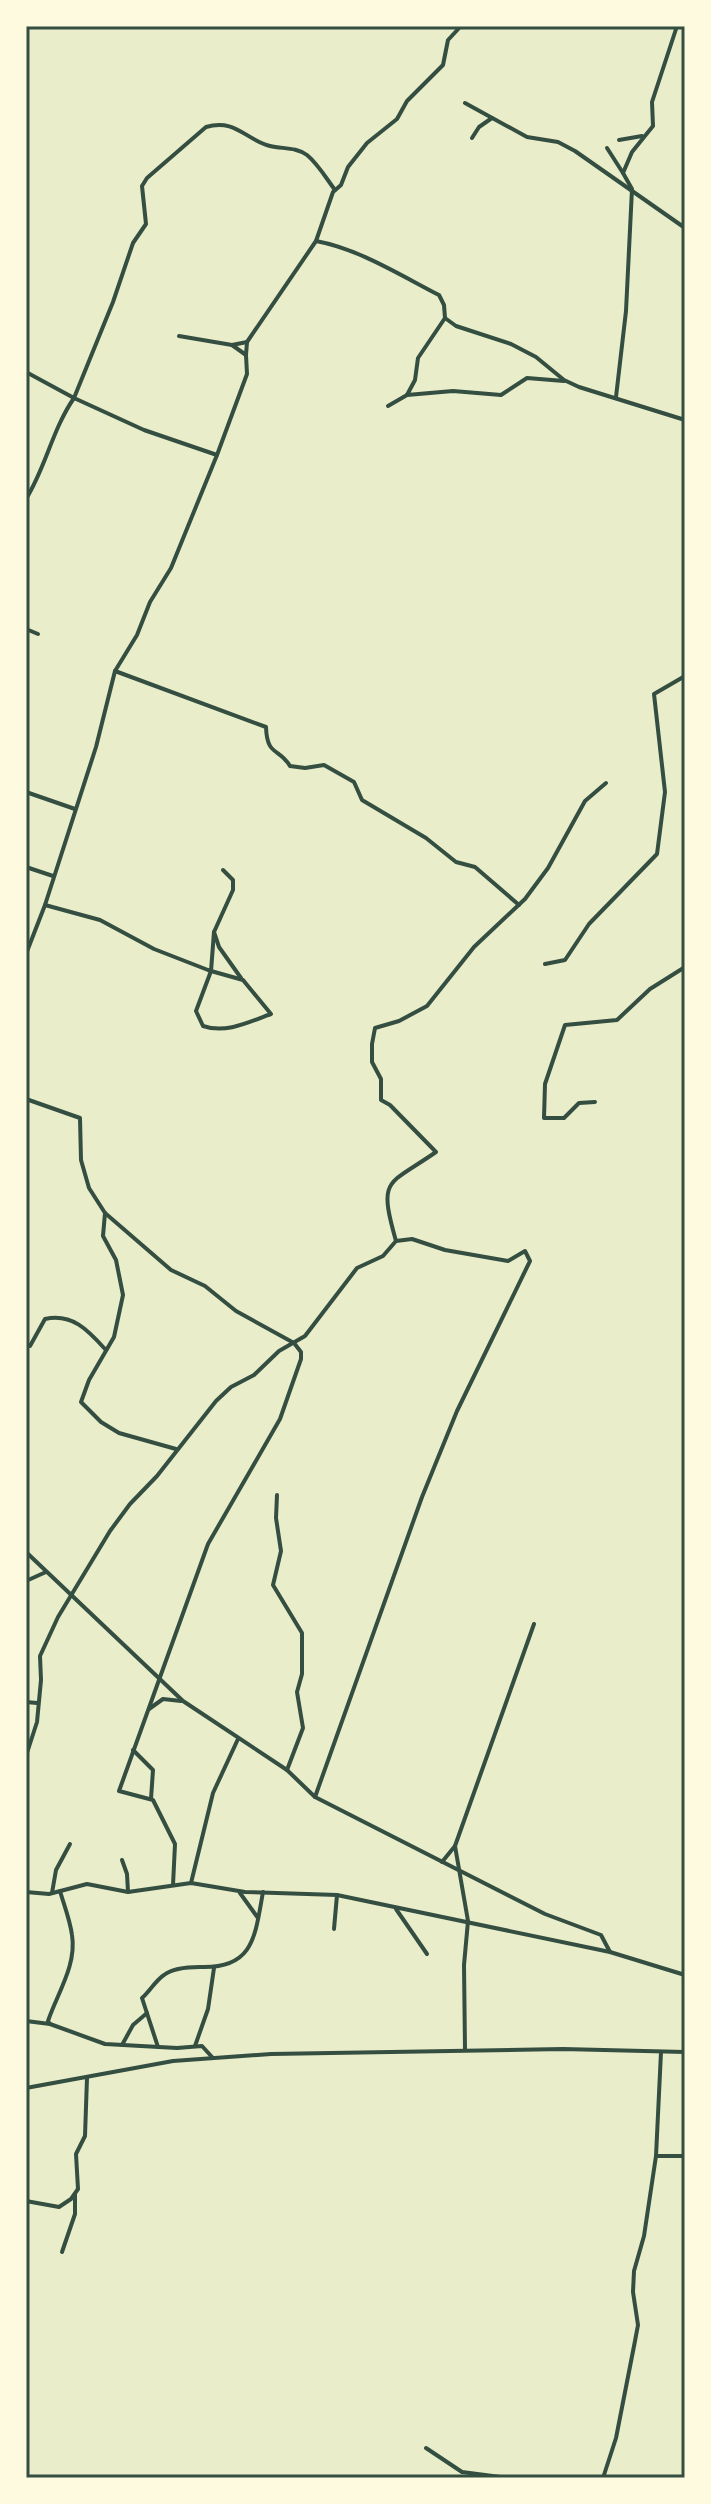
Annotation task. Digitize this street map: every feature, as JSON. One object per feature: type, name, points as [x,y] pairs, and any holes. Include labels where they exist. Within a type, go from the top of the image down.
[{"type":"street","points":[[26,954],[96,747],[115,671],[171,568],[217,455],[247,374],[247,342],[316,241],[335,190],[341,185],[348,167],[367,143],[397,119],[407,101],[443,65],[448,40],[461,26]]},
{"type":"street","points":[[623,173],[632,152],[653,126],[652,102],[677,26]]},
{"type":"street","points":[[465,103],[527,137],[558,142],[632,189],[685,228]]},
{"type":"street","points":[[472,138],[479,127],[492,118]]},
{"type":"street","points":[[26,499],[35,485],[57,426],[74,398],[133,243],[146,224],[142,186],[147,178],[206,127],[218,124],[239,129],[268,146],[304,152],[335,190]]},
{"type":"street","points":[[619,140],[645,136]]},
{"type":"street","points":[[607,148],[632,189],[626,311],[616,397]]},
{"type":"street","points":[[316,241],[358,254],[439,295],[445,318],[418,358],[415,380],[407,395]]},
{"type":"street","points":[[445,318],[456,326],[511,344],[536,357],[567,381]]},
{"type":"street","points":[[179,336],[232,345],[247,342]]},
{"type":"street","points":[[232,345],[246,355]]},
{"type":"street","points":[[26,372],[144,430],[217,455]]},
{"type":"street","points":[[388,406],[407,395],[453,391],[501,395],[527,378],[567,381],[685,420]]},
{"type":"street","points":[[26,629],[38,634]]},
{"type":"street","points":[[115,671],[266,727],[266,741],[290,766],[305,768],[324,765],[354,782],[362,800],[426,838],[456,862],[475,867],[519,905]]},
{"type":"street","points":[[545,964],[565,960],[589,924],[657,854],[665,792],[654,694],[685,676]]},
{"type":"street","points":[[396,1241],[387,1212],[387,1189],[394,1179],[436,1152],[390,1105],[381,1100],[381,1079],[372,1062],[375,1028],[399,1021],[427,1006],[474,947],[519,905],[548,868],[585,801],[606,783]]},
{"type":"street","points":[[26,792],[75,809]]},
{"type":"street","points":[[26,867],[53,876]]},
{"type":"street","points":[[214,932],[219,947],[271,1014],[216,1030],[203,1026],[196,1011],[211,971],[214,932],[233,890],[233,880],[223,870]]},
{"type":"street","points":[[45,905],[100,920],[154,949],[243,980]]},
{"type":"street","points":[[595,1102],[579,1103],[564,1118],[544,1118],[545,1084],[565,1025],[617,1020],[650,989],[685,967]]},
{"type":"street","points":[[26,1099],[80,1118],[81,1160],[89,1188],[105,1213],[171,1270],[205,1286],[236,1311],[294,1343],[301,1352],[287,1402],[208,1544],[119,1791],[151,1799]]},
{"type":"street","points":[[105,1213],[103,1236],[116,1260],[123,1288],[119,1323],[81,1402],[101,1422],[119,1433],[176,1449]]},
{"type":"street","points":[[26,1756],[37,1722],[40,1656],[58,1617],[123,1513],[231,1387],[245,1382],[279,1351],[305,1336],[357,1268],[383,1256],[396,1241],[412,1239],[445,1250],[508,1261],[525,1251],[530,1261],[457,1411],[422,1497],[315,1797]]},
{"type":"street","points":[[30,1346],[45,1319],[58,1316],[74,1320],[105,1349]]},
{"type":"street","points":[[277,1495],[276,1518],[281,1551],[273,1585],[302,1633],[302,1674],[297,1692],[303,1728],[287,1770]]},
{"type":"street","points":[[26,1552],[183,1701],[287,1770],[315,1797],[545,1914],[601,1935],[610,1952]]},
{"type":"street","points":[[26,1581],[46,1572]]},
{"type":"street","points":[[442,1862],[455,1846],[534,1624]]},
{"type":"street","points":[[147,1710],[163,1699],[183,1701]]},
{"type":"street","points":[[26,1702],[37,1703]]},
{"type":"street","points":[[191,1883],[213,1793],[238,1739]]},
{"type":"street","points":[[133,1750],[153,1770],[151,1799],[175,1844],[173,1885]]},
{"type":"street","points":[[52,1893],[56,1870],[70,1844]]},
{"type":"street","points":[[455,1846],[468,1921],[464,1965],[465,2049]]},
{"type":"street","points":[[122,1860],[128,1892]]},
{"type":"street","points":[[26,1892],[52,1893],[87,1884],[128,1892],[191,1883],[239,1891],[337,1895],[610,1952],[685,1975]]},
{"type":"street","points":[[50,2024],[51,2012],[65,1981],[73,1936],[60,1891]]},
{"type":"street","points":[[239,1891],[259,1918]]},
{"type":"street","points":[[158,2047],[142,1998],[164,1975],[188,1967],[223,1968],[241,1958],[255,1938],[263,1892]]},
{"type":"street","points":[[334,1929],[337,1895]]},
{"type":"street","points":[[394,1907],[427,1954]]},
{"type":"street","points":[[195,2047],[208,2009],[214,1968]]},
{"type":"street","points":[[122,2045],[133,2025],[147,2013]]},
{"type":"street","points":[[26,2021],[50,2024],[105,2044],[202,2046],[212,2057]]},
{"type":"street","points":[[26,2088],[173,2061],[212,2057],[465,2049],[685,2052]]},
{"type":"street","points":[[603,2478],[616,2438],[638,2325],[633,2292],[634,2271],[644,2236],[656,2156],[661,2052]]},
{"type":"street","points":[[26,2201],[59,2207],[78,2189],[76,2154],[85,2136],[87,2078]]},
{"type":"street","points":[[656,2156],[685,2156]]},
{"type":"street","points":[[62,2252],[75,2214],[75,2193]]},
{"type":"street","points":[[426,2448],[462,2472],[508,2478]]}]
